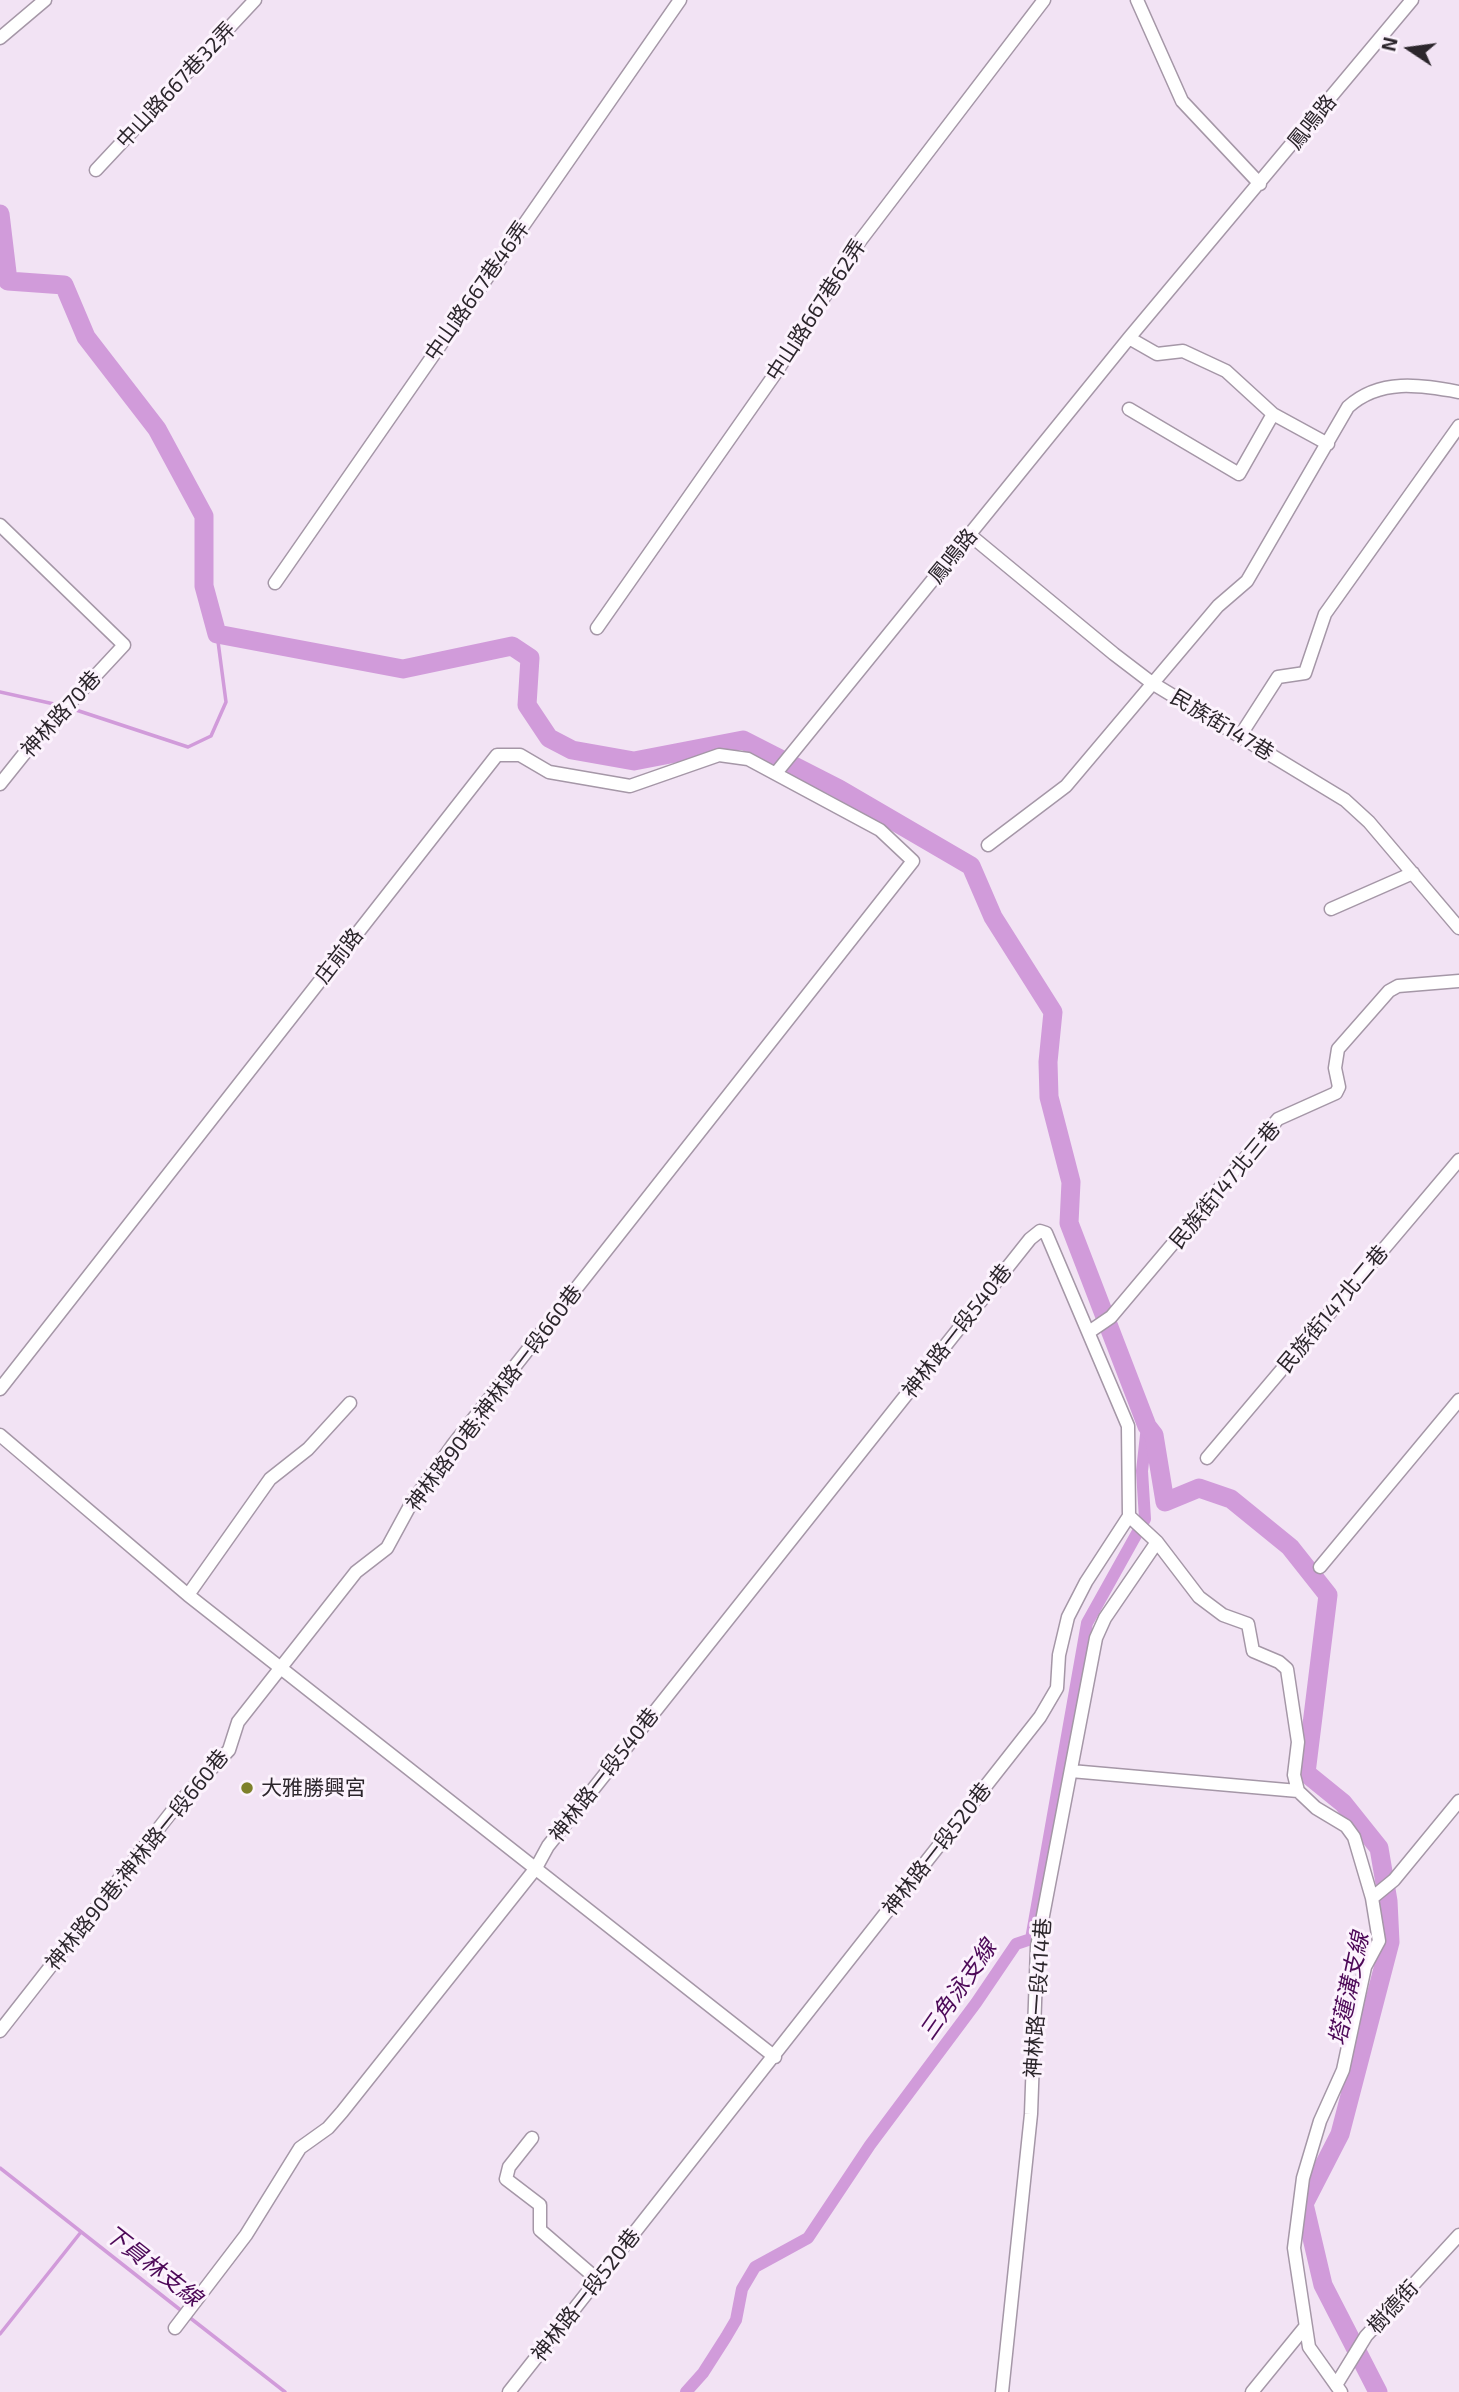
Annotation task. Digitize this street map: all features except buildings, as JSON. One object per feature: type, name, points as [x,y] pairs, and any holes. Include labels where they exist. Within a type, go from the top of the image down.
[{"type":"street","points":[[0,38],[45,0]]},
{"type":"street","name":"中山路667巷32弄","points":[[96,170],[255,0]]},
{"type":"street","name":"中山路667巷46弄","points":[[275,583],[680,0]]},
{"type":"street","name":"中山路667巷62弄","points":[[597,628],[775,374],[860,241],[1044,0]]},
{"type":"street","points":[[1137,0],[1182,101],[1224,142],[1260,184]]},
{"type":"street","name":"鳳鳴路","points":[[776,773],[1129,338],[1412,0]]},
{"type":"street","points":[[1129,338],[1157,354],[1183,351],[1217,366],[1273,414],[1328,444]]},
{"type":"street","points":[[988,845],[1066,786],[1218,606],[1247,581],[1348,407],[1376,389],[1408,384],[1459,392]]},
{"type":"street","points":[[1129,408],[1239,474],[1273,414]]},
{"type":"street","points":[[1240,736],[1279,677],[1305,673],[1325,614],[1459,426]]},
{"type":"street","name":"神林路70巷","points":[[0,525],[124,645],[32,744],[0,784]]},
{"type":"street","name":"民族街147巷","points":[[970,535],[1152,682],[1345,800],[1369,822],[1457,919]]},
{"type":"street","name":"庄前路","points":[[0,1390],[497,755],[520,755],[549,772],[630,786],[719,755],[748,759],[776,773]]},
{"type":"street","name":"神林路90巷;神林路一段660巷","points":[[0,2031],[177,1805],[229,1750],[238,1721],[356,1572],[387,1548],[412,1502],[452,1446],[913,861],[880,830],[776,773]]},
{"type":"street","points":[[1331,909],[1413,873]]},
{"type":"street","name":"民族街147北三巷","points":[[1089,1332],[1111,1317],[1278,1119],[1336,1093],[1339,1087],[1335,1068],[1338,1049],[1389,991],[1410,984],[1459,981]]},
{"type":"street","name":"民族街147北二巷","points":[[1207,1458],[1459,1160]]},
{"type":"street","name":"神林路一段540巷","points":[[174,2328],[246,2235],[300,2148],[328,2128],[342,2112],[536,1868],[552,1840],[1030,1239],[1040,1231],[1046,1233],[1089,1332]]},
{"type":"street","points":[[1089,1332],[1128,1426],[1129,1517],[1157,1542],[1199,1597],[1223,1615],[1248,1624],[1253,1651],[1279,1662],[1287,1669],[1298,1742],[1294,1774],[1298,1791],[1315,1808],[1346,1826],[1354,1837],[1372,1898],[1379,1941],[1365,1967],[1343,2070],[1320,2121],[1303,2178],[1294,2248],[1309,2347],[1338,2388]]},
{"type":"street","points":[[1320,1567],[1459,1400]]},
{"type":"street","points":[[188,1595],[270,1479],[308,1449],[350,1403]]},
{"type":"street","points":[[0,1435],[188,1595],[775,2057]]},
{"type":"street","name":"神林路一段520巷","points":[[509,2392],[1040,1717],[1057,1688],[1059,1655],[1068,1617],[1086,1581],[1129,1517]]},
{"type":"street","name":"神林路一段414巷","points":[[1002,2392],[1031,2114],[1037,1947],[1096,1638],[1105,1618],[1157,1542]]},
{"type":"street","points":[[1070,1771],[1298,1791]]},
{"type":"street","points":[[1372,1898],[1394,1880],[1459,1801]]},
{"type":"street","points":[[532,2138],[509,2167],[506,2179],[540,2205],[540,2230],[598,2280]]},
{"type":"street","name":"樹德街","points":[[1338,2388],[1366,2336],[1459,2235]]},
{"type":"street","points":[[1252,2392],[1305,2327]]},
{"type":"waterway","name":"塔蓮溝支線","points":[[0,214],[8,281],[64,285],[86,337],[157,429],[204,516],[204,586],[217,634],[403,669],[512,646],[530,658],[527,705],[549,738],[572,750],[634,761],[743,740],[839,789],[971,866],[993,917],[1053,1012],[1048,1062],[1049,1097],[1071,1182],[1069,1223],[1147,1426],[1154,1435],[1165,1502],[1199,1488],[1231,1499],[1290,1547],[1328,1595],[1306,1773],[1343,1803],[1379,1848],[1388,1901],[1390,1942],[1340,2134],[1304,2204],[1323,2285],[1378,2392]]},
{"type":"waterway","points":[[70,708],[188,747],[211,736],[226,702],[217,634]]},
{"type":"waterway","points":[[0,692],[63,706]]},
{"type":"waterway","name":"三角泳支線","points":[[686,2392],[703,2373],[736,2320],[742,2289],[755,2267],[808,2238],[870,2145],[976,2003],[1016,1944],[1031,1939],[1087,1623],[1145,1519],[1142,1471],[1147,1426]]},
{"type":"waterway","name":"下員林支線","points":[[0,2168],[183,2312]]},
{"type":"waterway","points":[[0,2334],[81,2232]]},
{"type":"waterway","name":"下員林支線","points":[[189,2317],[285,2392]]},
{"type":"place","name":"大雅勝興宮","points":[[247,1788]]}]
